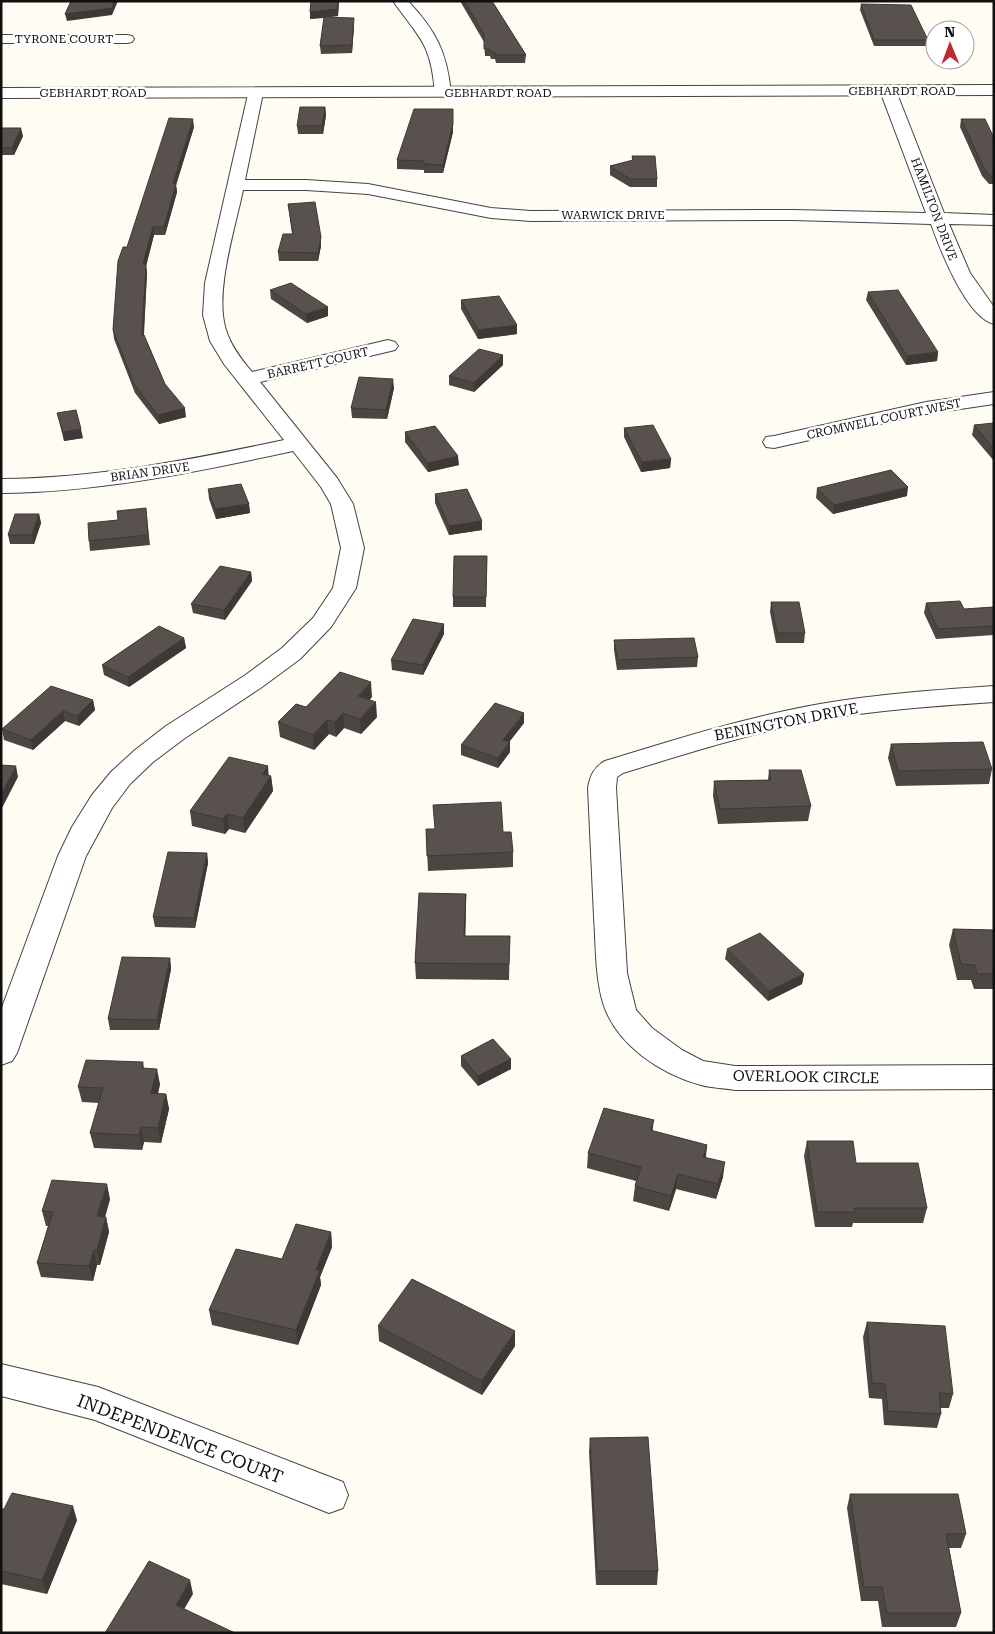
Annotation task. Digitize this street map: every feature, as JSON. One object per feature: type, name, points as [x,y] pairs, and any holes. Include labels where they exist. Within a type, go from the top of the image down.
[{"type":"street","points":[[401,2],[427,35],[434,49],[439,63],[443,93]]},
{"type":"street","name":"TYRONE COURT","points":[[1,39],[127,39]]},
{"type":"street","name":"GEBHARDT ROAD","points":[[1,94],[994,90]]},
{"type":"street","name":"HAMILTON DRIVE","points":[[888,91],[937,218],[964,281],[982,307],[994,318]]},
{"type":"street","points":[[1,1053],[72,856],[95,809],[144,756],[206,711],[272,669],[319,628],[345,586],[351,566],[350,530],[341,502],[248,379],[231,360],[219,341],[213,322],[214,283],[256,93]]},
{"type":"street","name":"WARWICK DRIVE","points":[[235,185],[352,187],[491,213],[532,216],[793,215],[994,220]]},
{"type":"street","name":"BARRETT COURT","points":[[248,379],[388,346]]},
{"type":"street","name":"CROMWELL COURT WEST","points":[[774,442],[926,408],[994,398]]},
{"type":"street","name":"BRIAN DRIVE","points":[[1,486],[43,486],[148,473],[199,465],[298,444]]},
{"type":"street","name":"BENINGTON DRIVE","points":[[641,758],[718,735],[820,712],[876,704],[994,694]]},
{"type":"street","name":"OVERLOOK CIRCLE","points":[[641,758],[608,770],[603,776],[602,788],[612,973],[616,998],[626,1020],[643,1039],[667,1057],[699,1073],[735,1078],[994,1077]]},
{"type":"street","name":"INDEPENDENCE COURT","points":[[1,1380],[98,1404],[329,1495]]},
{"type":"building","points":[[71,1],[114,1],[112,8],[65,14]]},
{"type":"building","points":[[311,1],[338,1],[337,9],[310,12]]},
{"type":"building","points":[[464,1],[492,1],[526,55],[496,55],[490,49],[484,49],[484,34]]},
{"type":"building","points":[[861,4],[911,5],[925,34],[925,40],[874,40]]},
{"type":"building","points":[[324,17],[354,18],[352,45],[320,46]]},
{"type":"building","points":[[300,107],[325,107],[322,126],[297,126]]},
{"type":"building","points":[[414,109],[453,109],[453,124],[443,165],[424,164],[424,161],[397,160]]},
{"type":"building","points":[[169,118],[193,119],[173,184],[176,184],[164,227],[153,227],[143,264],[146,264],[142,335],[144,335],[165,384],[185,408],[158,415],[134,384],[113,330],[118,261],[123,247],[127,247]]},
{"type":"building","points":[[961,119],[985,119],[994,138],[994,176],[990,176],[984,168]]},
{"type":"building","points":[[1,128],[21,128],[12,148],[1,148]]},
{"type":"building","points":[[632,156],[655,156],[657,179],[630,179],[610,166],[633,160]]},
{"type":"building","points":[[315,202],[321,237],[318,253],[278,252],[283,234],[293,234],[288,204]]},
{"type":"building","points":[[291,283],[328,307],[306,314],[270,290]]},
{"type":"building","points":[[898,290],[938,352],[907,356],[868,292]]},
{"type":"building","points":[[499,296],[517,325],[478,330],[461,300]]},
{"type":"building","points":[[479,349],[503,355],[474,383],[449,376]]},
{"type":"building","points":[[359,377],[393,379],[386,410],[351,408]]},
{"type":"building","points":[[76,410],[81,429],[63,432],[57,413]]},
{"type":"building","points":[[994,423],[994,449],[974,425]]},
{"type":"building","points":[[653,425],[671,459],[642,462],[624,428]]},
{"type":"building","points":[[435,426],[458,456],[428,463],[405,432]]},
{"type":"building","points":[[891,470],[908,487],[834,505],[817,488]]},
{"type":"building","points":[[241,484],[249,504],[215,509],[208,489]]},
{"type":"building","points":[[467,489],[482,521],[449,526],[435,494]]},
{"type":"building","points":[[146,508],[148,535],[89,541],[88,523],[118,520],[117,511]]},
{"type":"building","points":[[15,514],[39,514],[32,535],[8,535]]},
{"type":"building","points":[[454,556],[487,556],[486,597],[453,597]]},
{"type":"building","points":[[220,566],[251,572],[224,610],[191,604]]},
{"type":"building","points":[[960,601],[964,609],[994,607],[994,626],[938,629],[926,603]]},
{"type":"building","points":[[771,602],[799,602],[805,633],[777,633]]},
{"type":"building","points":[[413,619],[444,624],[423,665],[391,660]]},
{"type":"building","points":[[159,626],[184,638],[128,677],[102,665]]},
{"type":"building","points":[[694,638],[698,657],[618,660],[614,640]]},
{"type":"building","points":[[340,672],[371,682],[358,696],[376,702],[360,719],[343,713],[335,722],[327,720],[313,735],[278,722],[296,704],[306,707]]},
{"type":"building","points":[[51,686],[93,700],[77,716],[63,711],[31,740],[2,729]]},
{"type":"building","points":[[495,703],[524,713],[503,740],[510,742],[498,758],[461,745]]},
{"type":"building","points":[[983,742],[992,769],[898,771],[891,744]]},
{"type":"building","points":[[229,757],[268,766],[262,774],[271,776],[243,818],[227,814],[223,819],[190,811]]},
{"type":"building","points":[[1,765],[16,766],[1,795]]},
{"type":"building","points":[[769,770],[801,770],[811,806],[720,809],[714,781],[771,780]]},
{"type":"building","points":[[501,802],[503,832],[511,832],[513,852],[427,856],[426,829],[435,829],[433,805]]},
{"type":"building","points":[[168,852],[207,853],[194,918],[153,917]]},
{"type":"building","points":[[419,893],[466,894],[464,936],[510,936],[509,964],[415,963]]},
{"type":"building","points":[[953,929],[994,930],[994,974],[977,974],[975,965],[961,964]]},
{"type":"building","points":[[760,933],[804,974],[769,991],[727,949]]},
{"type":"building","points":[[122,957],[170,958],[157,1020],[108,1019]]},
{"type":"building","points":[[493,1039],[511,1059],[478,1076],[461,1056]]},
{"type":"building","points":[[86,1060],[143,1062],[142,1068],[157,1069],[151,1093],[166,1094],[158,1128],[141,1127],[139,1135],[90,1133],[103,1088],[78,1087]]},
{"type":"building","points":[[604,1108],[654,1120],[650,1130],[707,1145],[703,1157],[725,1162],[718,1184],[678,1174],[671,1196],[635,1186],[641,1167],[588,1153]]},
{"type":"building","points":[[807,1141],[853,1141],[856,1163],[918,1163],[927,1208],[854,1208],[855,1212],[817,1212]]},
{"type":"building","points":[[52,1180],[107,1184],[97,1216],[106,1217],[97,1250],[94,1250],[89,1266],[37,1263],[53,1212],[42,1211]]},
{"type":"building","points":[[296,1224],[331,1232],[316,1270],[320,1270],[296,1330],[209,1310],[236,1249],[282,1259]]},
{"type":"building","points":[[412,1279],[515,1331],[482,1381],[378,1326]]},
{"type":"building","points":[[867,1322],[945,1326],[953,1394],[939,1393],[941,1414],[888,1411],[885,1384],[872,1383]]},
{"type":"building","points":[[648,1437],[658,1571],[597,1571],[590,1438]]},
{"type":"building","points":[[12,1493],[73,1506],[42,1580],[1,1571],[1,1509],[4,1509]]},
{"type":"building","points":[[850,1494],[958,1494],[966,1534],[946,1534],[961,1613],[887,1613],[882,1587],[864,1587]]},
{"type":"building","points":[[149,1561],[190,1580],[176,1605],[235,1633],[105,1633]]}]
